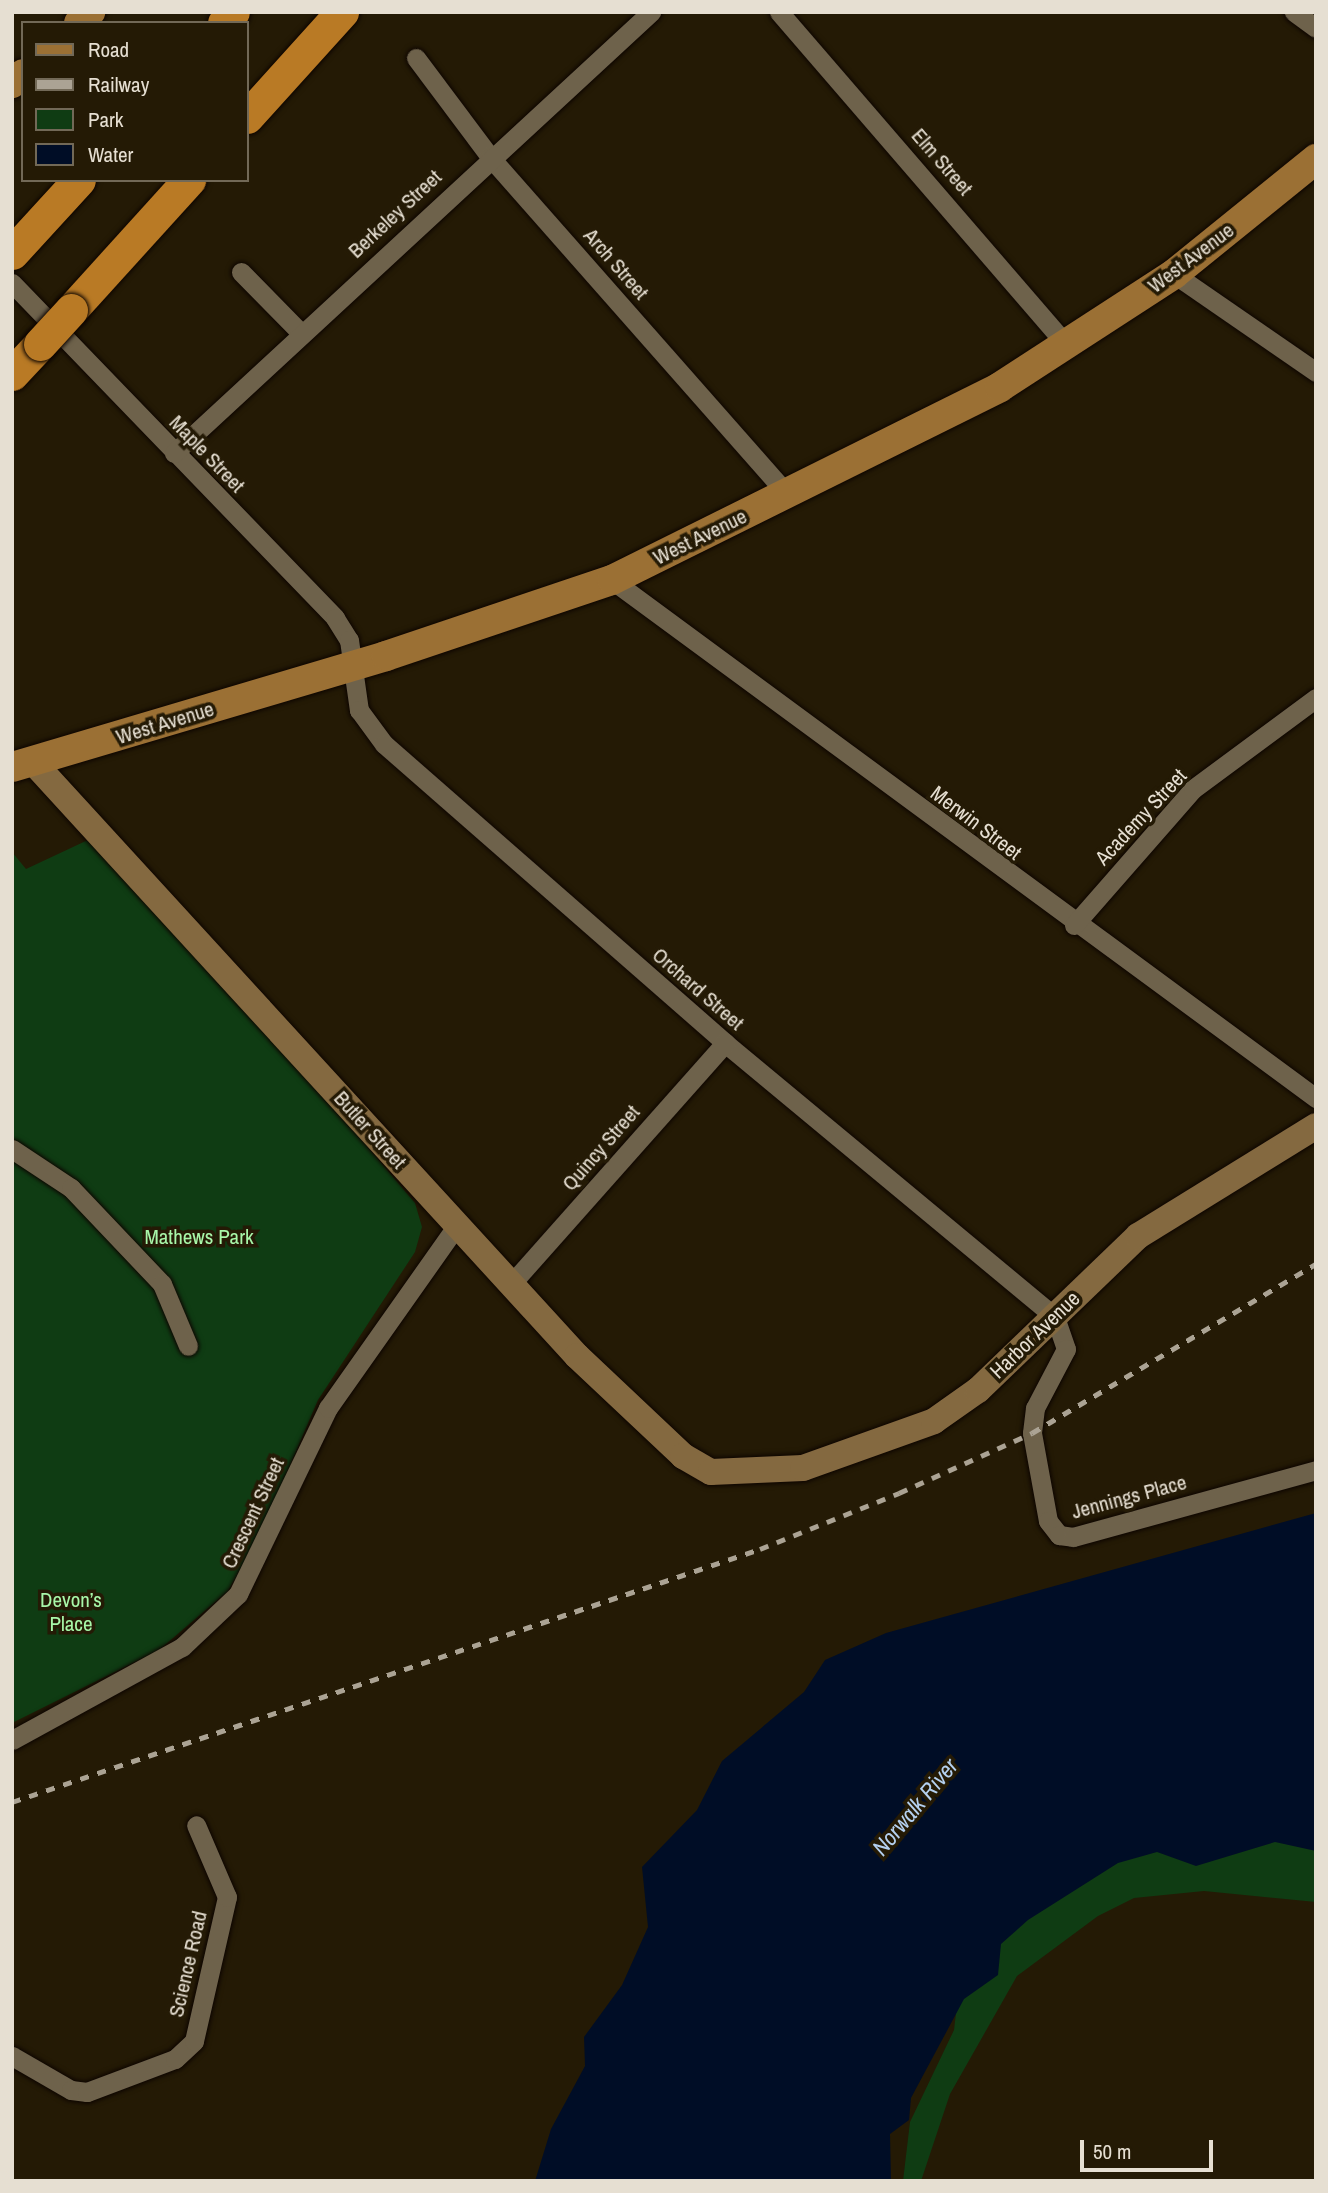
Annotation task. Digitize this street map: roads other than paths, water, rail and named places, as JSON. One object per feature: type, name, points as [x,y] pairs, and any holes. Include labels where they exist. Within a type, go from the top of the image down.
[{"type":"highway","points":[[248,116],[342,12]]},
{"type":"highway","points":[[13,263],[77,182]]},
{"type":"highway","points":[[12,374],[187,182]]},
{"type":"main road","name":"West Avenue","points":[[23,765],[352,666],[612,580],[788,495],[1000,387],[1067,346],[1174,274],[1316,159]]},
{"type":"main road","name":"Butler Street","points":[[23,765],[512,1283],[577,1356],[683,1456],[724,1473]]},
{"type":"main road","name":"Harbor Avenue","points":[[724,1473],[803,1468],[934,1421],[978,1391],[1156,1223],[1316,1126]]},
{"type":"street","name":"Berkeley Street","points":[[174,453],[490,156],[651,12]]},
{"type":"street","name":"Elm Street","points":[[779,12],[1067,346]]},
{"type":"street","points":[[1294,12],[1316,28]]},
{"type":"street","name":"Arch Street","points":[[416,58],[490,156],[788,495]]},
{"type":"street","name":"Maple Street","points":[[13,263],[174,453],[335,618],[349,640],[352,666]]},
{"type":"street","points":[[241,272],[301,333]]},
{"type":"street","points":[[1174,274],[1316,372]]},
{"type":"street","name":"Merwin Street","points":[[612,580],[1074,925],[1316,1098]]},
{"type":"street","name":"Orchard Street","points":[[352,666],[359,710],[384,744],[724,1043],[1055,1317]]},
{"type":"street","name":"Academy Street","points":[[1074,925],[1193,789],[1316,698]]},
{"type":"street","name":"Quincy Street","points":[[512,1283],[724,1043]]},
{"type":"street","points":[[12,1149],[71,1188],[162,1284],[188,1346]]},
{"type":"street","name":"Crescent Street","points":[[12,1740],[181,1647],[238,1594],[328,1408],[457,1225]]},
{"type":"street","name":"Jennings Place","points":[[1055,1317],[1066,1349],[1035,1408],[1032,1433],[1048,1521],[1059,1535],[1073,1537],[1316,1470]]},
{"type":"street","name":"Science Road","points":[[12,2056],[71,2090],[87,2092],[175,2059],[194,2042],[227,1897],[197,1825]]},
{"type":"water","name":"Norwalk River","points":[[1316,1513],[1316,1851],[1275,1842],[1196,1866],[1157,1852],[1118,1863],[1028,1920],[1001,1944],[998,1975],[964,1999],[911,2098],[909,2120],[890,2134],[891,2181],[535,2181],[551,2129],[585,2066],[584,2037],[622,1985],[648,1927],[642,1867],[697,1810],[722,1761],[804,1692],[825,1660],[886,1633]]},
{"type":"railway","points":[[12,1802],[760,1549],[899,1493],[1032,1433],[1316,1264]]},
{"type":"park label","name":"Mathews Park","points":[[199,1237]]},
{"type":"park label","name":"Devon’s Place","points":[[71,1612]]}]
